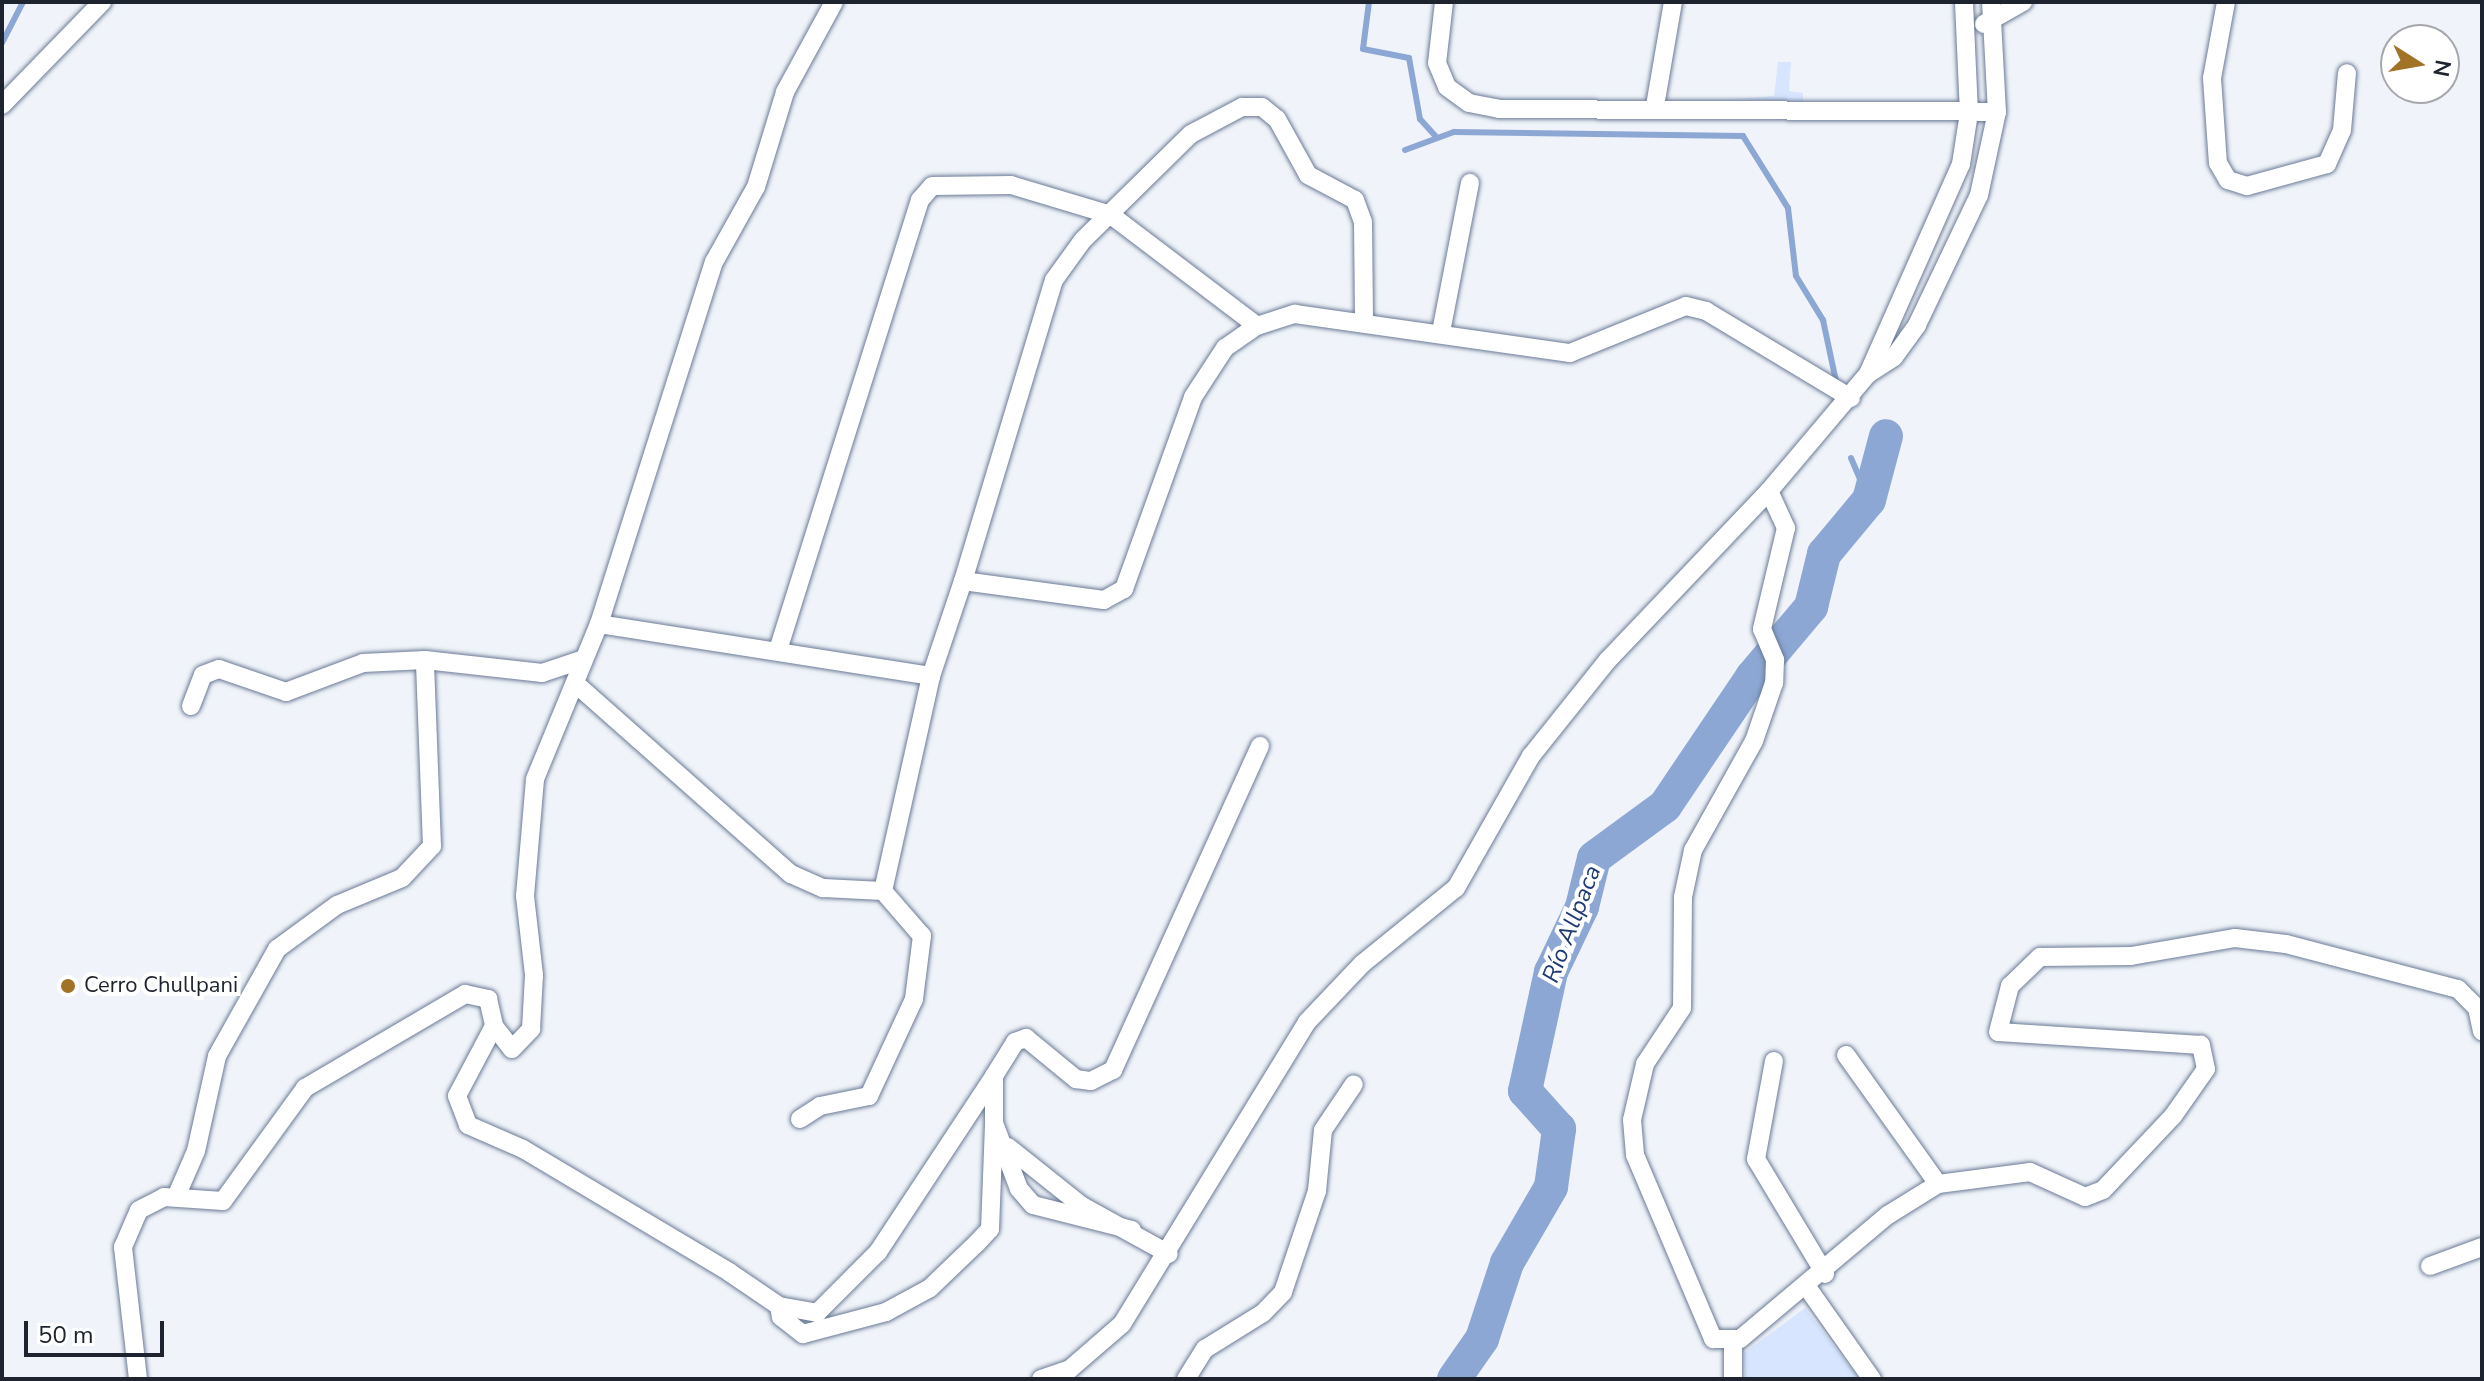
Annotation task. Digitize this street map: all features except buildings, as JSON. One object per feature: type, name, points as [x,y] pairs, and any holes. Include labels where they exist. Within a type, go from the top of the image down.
[{"type":"street","points":[[2,105],[102,2]]},
{"type":"street","points":[[138,1379],[123,1247],[139,1210],[176,1197],[223,1201],[305,1088],[355,1053],[465,994],[488,999],[494,1026],[512,1049],[531,1029],[534,975],[525,909],[531,807],[541,760],[599,624],[714,262],[756,187],[785,92],[834,2]]},
{"type":"street","points":[[1444,2],[1437,63],[1447,87],[1469,103],[1997,112]]},
{"type":"street","points":[[1655,106],[1673,2]]},
{"type":"street","points":[[1041,1379],[1098,1349],[1169,1254],[1253,1101],[1307,1022],[1362,964],[1456,888],[1531,756],[1608,660],[1769,491],[1851,398],[1868,374],[1948,208],[1969,113],[1964,2]]},
{"type":"street","points":[[1868,374],[1904,345],[1945,275],[1979,195],[1997,112],[1991,2]]},
{"type":"street","points":[[1966,26],[1993,23],[2023,2]]},
{"type":"street","points":[[2226,2],[2212,78],[2218,163],[2228,180],[2247,186],[2327,164],[2342,130],[2347,73]]},
{"type":"street","points":[[883,891],[931,676],[1054,280],[1111,215],[1191,134],[1242,107],[1262,107],[1277,119],[1308,175],[1355,200],[1363,222],[1364,322]]},
{"type":"street","points":[[779,647],[920,200],[947,181],[976,182],[1111,215],[1257,326]]},
{"type":"street","points":[[1441,332],[1470,183]]},
{"type":"street","points":[[963,581],[1104,600],[1124,589],[1193,397],[1225,348],[1257,326],[1295,314],[1441,332],[1570,353],[1590,351],[1686,306],[1706,311],[1851,398]]},
{"type":"street","points":[[1769,491],[1786,528],[1764,610],[1772,653],[1759,730],[1688,865],[1682,1008],[1645,1064],[1632,1120],[1635,1155],[1713,1339],[1733,1343],[1825,1274],[1888,1215],[1938,1184],[2030,1172],[2085,1197],[2103,1190],[2173,1116],[2206,1069],[2201,1045],[2186,1042],[2037,1039],[1998,1032],[2010,986],[2040,957],[2131,956],[2235,938],[2286,944],[2458,989],[2477,1008],[2482,1031]]},
{"type":"street","points":[[599,624],[779,647],[931,676]]},
{"type":"street","points":[[191,706],[203,675],[219,669],[286,692],[363,663],[425,660],[542,673],[584,659]]},
{"type":"street","points":[[176,1197],[196,1151],[217,1056],[277,949],[337,905],[402,878],[432,846],[425,660]]},
{"type":"street","points":[[576,684],[791,874],[823,888],[883,891],[922,936],[914,999],[869,1096],[800,1119]]},
{"type":"street","points":[[494,1026],[457,1096],[468,1125],[523,1149],[779,1306],[817,1313],[878,1252],[1015,1042],[1026,1038],[1076,1079],[1091,1081],[1113,1070],[1260,746]]},
{"type":"street","points":[[1846,1055],[1938,1184]]},
{"type":"street","points":[[1774,1061],[1756,1159],[1825,1274]]},
{"type":"street","points":[[779,1306],[789,1327],[813,1336],[930,1288],[990,1229],[994,1076]]},
{"type":"street","points":[[1186,1379],[1205,1349],[1263,1313],[1283,1292],[1314,1205],[1323,1130],[1354,1084]]},
{"type":"street","points":[[994,1123],[1019,1189],[1033,1205],[1132,1230]]},
{"type":"street","points":[[1003,1142],[1082,1206],[1132,1230],[1169,1254]]},
{"type":"street","points":[[2430,1266],[2482,1247]]},
{"type":"street","points":[[1807,1287],[1872,1379]]},
{"type":"street","points":[[1733,1343],[1733,1379]]},
{"type":"shaded area","points":[[1778,62],[1791,62],[1789,91],[1803,93],[1803,101],[1733,99],[1774,96]]},
{"type":"shaded area","points":[[1805,1308],[1859,1379],[1745,1379],[1744,1353]]},
{"type":"waterway","points":[[2,43],[23,2]]},
{"type":"waterway","points":[[1369,2],[1363,49],[1409,58],[1420,119],[1436,137]]},
{"type":"waterway","points":[[1405,150],[1454,132],[1743,136],[1788,208],[1796,276],[1823,320],[1837,386]]},
{"type":"waterway","name":"Río Allpaca","points":[[1454,1379],[1482,1339],[1507,1263],[1551,1187],[1559,1129],[1525,1091],[1551,972],[1582,907],[1594,858],[1665,806],[1752,677],[1811,607],[1824,554],[1869,500],[1886,436]]},
{"type":"waterway","points":[[1851,458],[1869,500]]},
{"type":"place","name":"Cerro Chullpani","points":[[68,986]]}]
